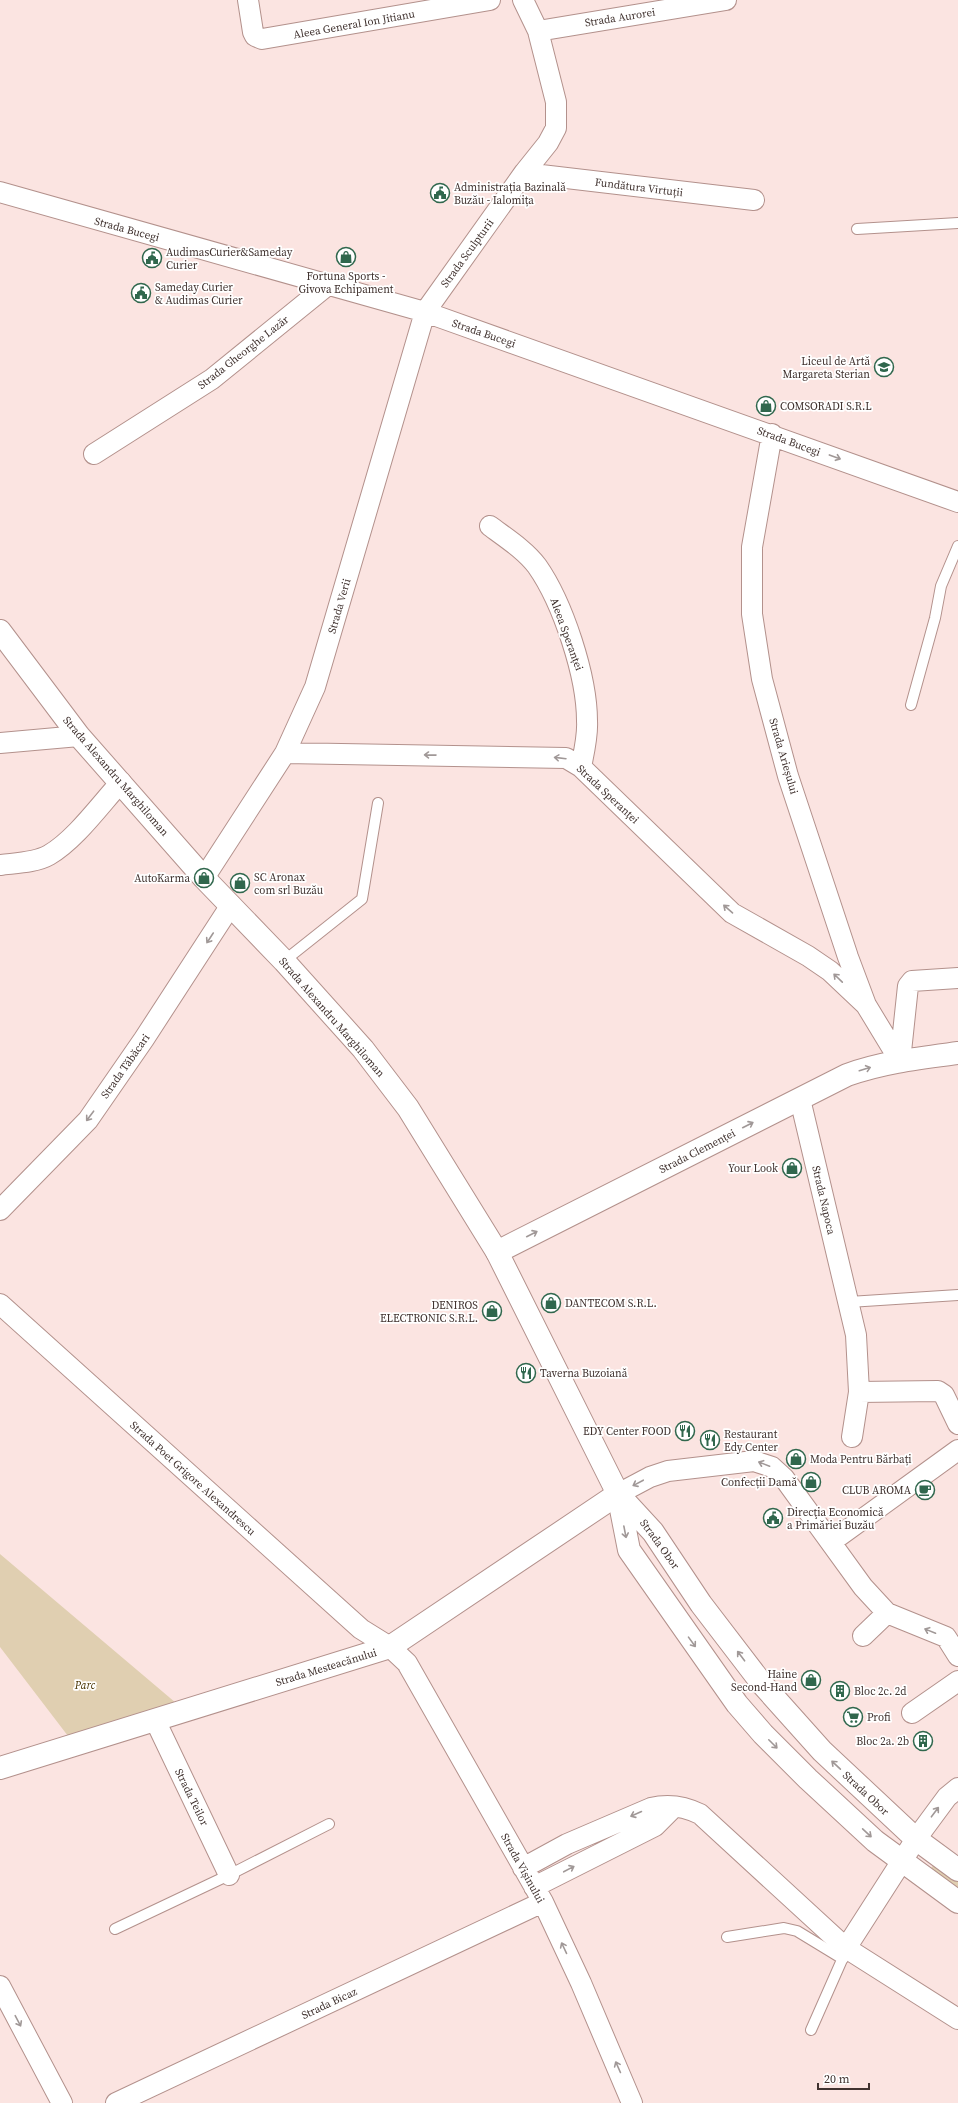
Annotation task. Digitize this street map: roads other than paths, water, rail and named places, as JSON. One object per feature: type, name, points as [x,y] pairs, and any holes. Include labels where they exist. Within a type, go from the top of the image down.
[{"type":"main road","name":"Strada Alexandru Marghiloman","points":[[0,631],[79,736],[204,878],[284,961],[363,1049],[408,1108],[497,1252],[618,1494]]},
{"type":"main road","name":"Strada Clemenței","points":[[497,1252],[847,1075],[868,1068],[900,1061],[958,1053]]},
{"type":"main road","name":"Strada Mesteacănului","points":[[0,1768],[390,1647],[618,1494]]},
{"type":"main road","name":"Strada Obor","points":[[618,1494],[653,1532],[701,1604],[763,1685],[822,1751],[916,1838],[958,1870]]},
{"type":"main road","name":"Strada Obor","points":[[618,1494],[628,1550],[737,1704],[763,1734],[808,1780],[875,1841],[958,1902]]},
{"type":"street","name":"Aleea General Ion Jitianu","points":[[248,0],[253,32],[255,36],[262,39],[490,0]]},
{"type":"street","name":"Strada Sculpturii","points":[[425,312],[548,143],[556,128],[556,102],[538,31],[524,0]]},
{"type":"street","name":"Strada Aurorei","points":[[538,31],[726,0]]},
{"type":"street","name":"Fundătura Virtuții","points":[[524,174],[754,200]]},
{"type":"street","name":"Strada Bucegi","points":[[0,192],[425,312],[772,434],[958,502]]},
{"type":"street","name":"Strada Gheorghe Lazăr","points":[[94,454],[212,379],[329,284]]},
{"type":"street","name":"Strada Verii","points":[[204,878],[285,753],[315,688],[425,312]]},
{"type":"street","name":"Strada Arieșului","points":[[772,434],[752,547],[752,614],[762,679],[788,776],[866,1005],[900,1061]]},
{"type":"street","name":"Aleea Speranței","points":[[490,526],[522,551],[536,565],[559,606],[582,675],[587,707],[588,724],[581,767]]},
{"type":"street","points":[[0,743],[79,736]]},
{"type":"street","name":"Strada Speranței","points":[[285,753],[566,758],[581,767],[732,913],[808,956],[830,971],[866,1005]]},
{"type":"street","points":[[0,866],[27,862],[48,856],[70,838],[121,782]]},
{"type":"street","name":"Strada Tăbăcari","points":[[0,1210],[88,1120],[144,1039],[231,906]]},
{"type":"street","points":[[900,1061],[908,986],[912,981],[931,981],[958,978]]},
{"type":"street","name":"Strada Napoca","points":[[800,1099],[856,1335],[859,1392],[852,1437]]},
{"type":"street","name":"Strada Poet Grigore Alexandrescu","points":[[0,1304],[361,1629],[390,1647]]},
{"type":"street","points":[[859,1392],[938,1390],[941,1392],[958,1424]]},
{"type":"street","points":[[831,1542],[958,1450]]},
{"type":"street","points":[[618,1494],[650,1477],[668,1471],[754,1461],[764,1463],[784,1478],[863,1588],[887,1613],[946,1637],[958,1656]]},
{"type":"street","points":[[863,1636],[887,1613]]},
{"type":"street","name":"Strada Vișinului","points":[[390,1647],[407,1663],[538,1894],[581,1983],[632,2103]]},
{"type":"street","points":[[912,1713],[958,1681]]},
{"type":"street","name":"Strada Teilor","points":[[155,1720],[229,1875]]},
{"type":"street","points":[[845,1954],[916,1838],[947,1797],[958,1788]]},
{"type":"street","points":[[523,1868],[568,1844],[650,1808],[661,1805],[684,1807],[700,1814],[845,1954],[958,2018]]},
{"type":"street","points":[[538,1894],[655,1826],[674,1807]]},
{"type":"street","name":"Strada Bicaz","points":[[116,2103],[538,1894]]},
{"type":"street","points":[[0,1986],[62,2103]]},
{"type":"lane","points":[[857,229],[958,223]]},
{"type":"lane","points":[[911,706],[935,618],[941,586],[958,546]]},
{"type":"lane","points":[[284,961],[362,899],[378,803]]},
{"type":"lane","points":[[849,1302],[958,1296]]},
{"type":"lane","points":[[115,1929],[229,1875],[329,1824]]},
{"type":"lane","points":[[727,1937],[784,1928],[797,1931],[845,1954],[811,2030]]},
{"type":"place","name":"Administrația Bazinală Buzău - Ialomița","points":[[440,193]]},
{"type":"place","name":"Fortuna Sports - Givova Echipament","points":[[346,257]]},
{"type":"place","name":"AudimasCurier&Sameday Curier","points":[[152,258]]},
{"type":"place","name":"Sameday Curier & Audimas Curier","points":[[141,293]]},
{"type":"place","name":"Liceul de Artă Margareta Sterian","points":[[884,367]]},
{"type":"place","name":"COMSORADI S.R.L","points":[[766,406]]},
{"type":"place","name":"AutoKarma","points":[[204,878]]},
{"type":"place","name":"SC Aronax com srl Buzău","points":[[240,883]]},
{"type":"place","name":"Your Look","points":[[792,1168]]},
{"type":"place","name":"DANTECOM S.R.L.","points":[[551,1303]]},
{"type":"place","name":"DENIROS ELECTRONIC S.R.L.","points":[[492,1311]]},
{"type":"place","name":"Taverna Buzoiană","points":[[526,1373]]},
{"type":"place","name":"EDY Center FOOD","points":[[685,1431]]},
{"type":"place","name":"Restaurant Edy Center","points":[[710,1440]]},
{"type":"place","name":"Moda Pentru Bărbați","points":[[796,1459]]},
{"type":"place","name":"Confecții Damă","points":[[811,1482]]},
{"type":"place","name":"CLUB AROMA","points":[[925,1490]]},
{"type":"place","name":"Direcţia Economică a Primăriei Buzău","points":[[773,1518]]},
{"type":"place","name":"Haine Second-Hand","points":[[811,1680]]},
{"type":"place","name":"Bloc 2c. 2d","points":[[840,1691]]},
{"type":"place","name":"Profi","points":[[853,1717]]},
{"type":"place","name":"Bloc 2a. 2b","points":[[923,1741]]},
{"type":"park label","name":"Parc","points":[[85,1685]]}]
